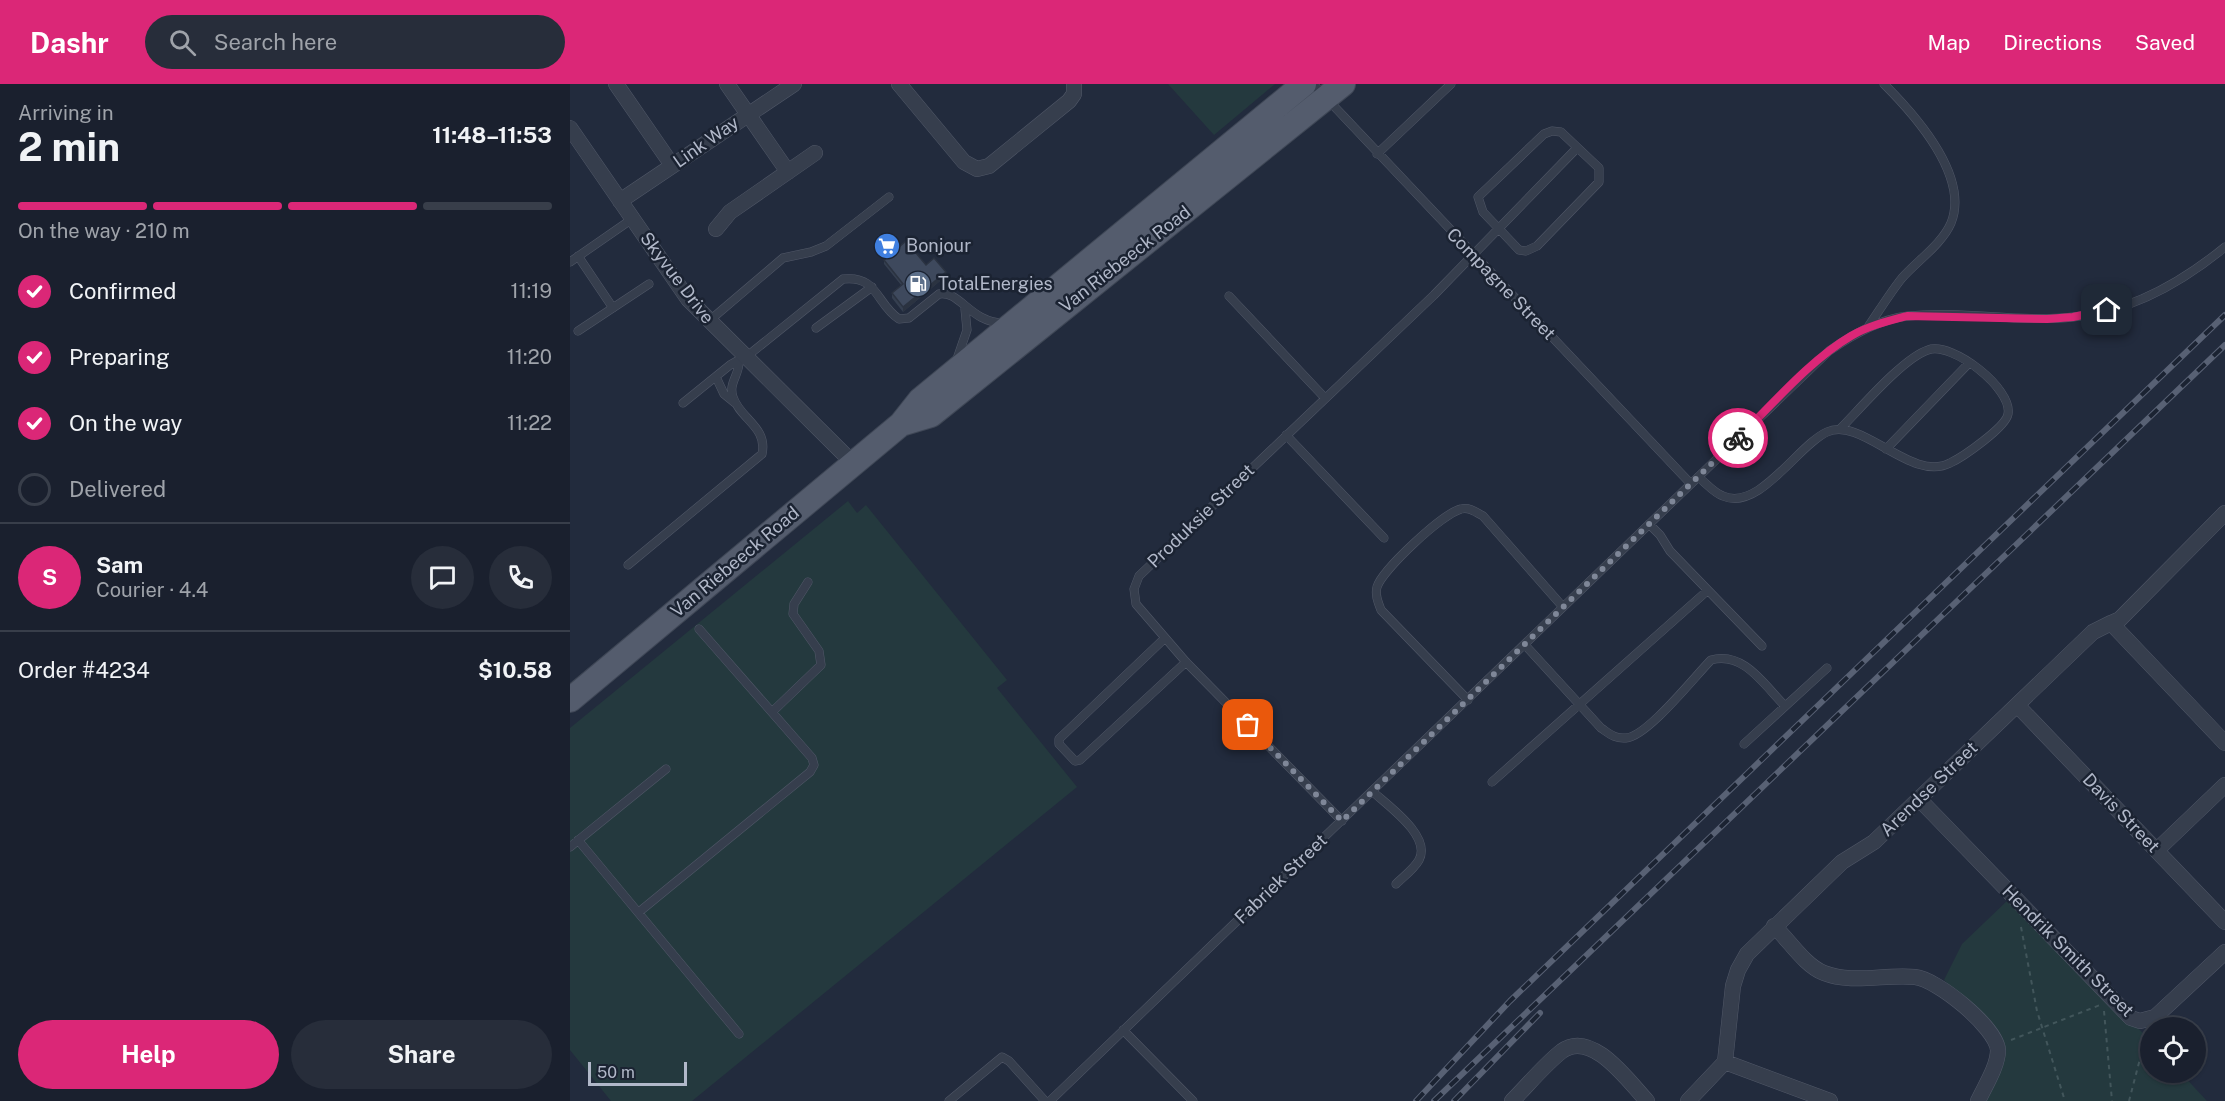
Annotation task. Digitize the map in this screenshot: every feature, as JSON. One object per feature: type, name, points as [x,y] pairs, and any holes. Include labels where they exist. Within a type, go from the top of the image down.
[{"type":"main road","name":"Van Riebeeck Road","points":[[570,700],[901,424],[920,400],[1304,84]]},
{"type":"main road","name":"Van Riebeeck Road","points":[[901,424],[931,415],[1327,89]]},
{"type":"street","points":[[616,84],[672,165]]},
{"type":"street","points":[[727,84],[788,172]]},
{"type":"street","name":"Link Way","points":[[621,201],[794,84]]},
{"type":"street","points":[[898,84],[964,162],[977,169],[989,166],[1069,101],[1074,94],[1074,84]]},
{"type":"street","name":"Skyvue Drive","points":[[570,128],[688,299],[741,359],[853,463]]},
{"type":"street","points":[[716,229],[730,212],[815,153]]},
{"type":"street","name":"Arendse Street","points":[[1725,1062],[1735,977],[1747,954],[1842,862],[1874,842],[2093,632],[2120,619],[2225,513]]},
{"type":"street","points":[[2111,623],[2225,742]]},
{"type":"street","name":"Davis Street","points":[[2017,705],[2225,922]]},
{"type":"street","points":[[2157,850],[2225,785]]},
{"type":"street","name":"Hendrik Smith Street","points":[[1919,799],[2127,1015],[2140,1019]]},
{"type":"street","points":[[1774,926],[1820,972],[1848,978],[1916,977],[1938,985],[1985,1026],[1996,1044],[1996,1060],[1978,1101]]},
{"type":"street","name":"Hendrik Smith Street","points":[[2153,1017],[2225,952]]},
{"type":"street","points":[[1512,1101],[1563,1051],[1578,1046],[1600,1053],[1647,1101]]},
{"type":"street","points":[[1688,1101],[1725,1062],[1830,1101]]},
{"type":"lane","points":[[1377,154],[1451,84]]},
{"type":"lane","points":[[1867,328],[1901,280],[1944,234],[1951,223],[1955,202],[1950,178],[1932,140],[1884,84]]},
{"type":"lane","name":"Compagne Street","points":[[1327,89],[1377,154],[1691,484]]},
{"type":"lane","points":[[1548,132],[1561,132],[1599,168],[1597,186],[1530,250],[1519,250],[1498,231],[1479,207],[1479,194],[1548,132]]},
{"type":"lane","name":"Produksie Street","points":[[1342,821],[1164,638],[1136,604],[1134,589],[1139,576],[1434,295],[1577,148]]},
{"type":"lane","points":[[708,322],[783,258],[826,246],[889,197]]},
{"type":"lane","points":[[570,262],[632,219]]},
{"type":"lane","name":"Fabriek Street","points":[[1050,1101],[1828,351],[1867,328],[1907,316],[2047,319],[2090,315],[2141,301],[2168,288],[2225,247]]},
{"type":"lane","points":[[578,256],[613,308]]},
{"type":"lane","points":[[683,403],[835,283],[852,278],[866,282],[872,287],[899,319],[909,318],[939,294],[945,293],[956,297],[965,309],[994,323],[1014,322]]},
{"type":"lane","points":[[578,331],[649,284]]},
{"type":"lane","points":[[816,328],[872,287]]},
{"type":"lane","points":[[1229,296],[1325,398]]},
{"type":"lane","points":[[950,375],[967,330],[965,309]]},
{"type":"lane","points":[[1698,477],[1723,496],[1743,498],[1766,483],[1825,432],[1840,429],[1930,348],[1949,349],[1969,363],[2000,390],[2007,402],[2008,416],[2004,425],[1949,464],[1938,466],[1918,463],[1840,429]]},
{"type":"lane","points":[[736,404],[731,388],[741,359]]},
{"type":"lane","points":[[1886,449],[1969,363]]},
{"type":"lane","points":[[628,565],[762,454],[764,444],[759,432],[736,404],[724,394],[716,377]]},
{"type":"lane","points":[[1286,435],[1384,538]]},
{"type":"lane","points":[[1468,700],[1381,610],[1376,598],[1377,588],[1384,573],[1443,519],[1463,508],[1473,510],[1483,516],[1563,607]]},
{"type":"lane","points":[[1649,524],[1707,591],[1762,646]]},
{"type":"lane","points":[[772,712],[821,665],[819,651],[793,614],[794,604],[808,582]]},
{"type":"lane","points":[[1492,782],[1578,703],[1707,591]]},
{"type":"lane","points":[[639,912],[813,768],[812,758],[699,629]]},
{"type":"lane","points":[[1164,638],[1059,739],[1059,744],[1075,761],[1080,760],[1186,662]]},
{"type":"lane","points":[[1525,645],[1601,728],[1614,738],[1629,738],[1645,729],[1711,660],[1728,657],[1743,663],[1785,706]]},
{"type":"lane","points":[[1744,744],[1827,668]]},
{"type":"lane","points":[[570,847],[666,769]]},
{"type":"lane","points":[[1372,791],[1410,826],[1419,841],[1421,851],[1418,862],[1396,884]]},
{"type":"lane","points":[[578,840],[739,1034]]},
{"type":"lane","points":[[1123,1030],[1193,1101]]},
{"type":"lane","points":[[949,1101],[1002,1057],[1009,1061],[1045,1101]]},
{"type":"path","points":[[2026,909],[2020,914],[2022,936],[2043,1029],[2065,1101]]},
{"type":"path","points":[[1996,1044],[2043,1029],[2103,1004],[2112,1101]]},
{"type":"path","points":[[2129,1101],[2140,1063]]},
{"type":"green space","points":[[1168,84],[1275,84],[1214,135]]},
{"type":"green space","points":[[848,501],[857,513],[866,505],[1007,680],[997,688],[1077,787],[692,1101],[611,1101],[570,1050],[570,728]]},
{"type":"green space","points":[[2008,900],[2140,1030],[2140,1083],[2190,1083],[2207,1101],[1985,1101],[1994,1032],[1944,980],[1962,944]]},
{"type":"building","points":[[906,241],[926,265],[934,258],[946,272],[903,307],[892,293],[903,284],[884,260]]},
{"type":"railway","points":[[1416,1101],[1510,1001],[2225,315]]},
{"type":"railway","points":[[1434,1101],[2225,345]]},
{"type":"railway","points":[[1454,1101],[1540,1013]]},
{"type":"way so far","points":[[1248,725],[1342,821],[1738,438]]},
{"type":"place","name":"Bonjour","points":[[887,246]]},
{"type":"place","name":"TotalEnergies","points":[[918,284]]},
{"type":"route","points":[[1738,438],[1828,351],[1852,335],[1882,322],[1907,316],[2047,319],[2090,315],[2107,310]]}]
